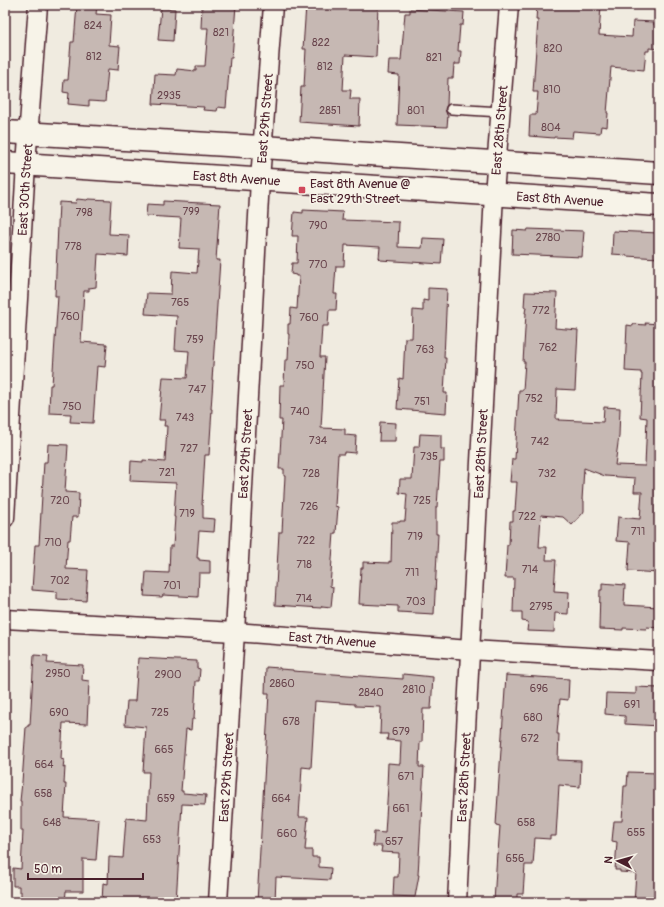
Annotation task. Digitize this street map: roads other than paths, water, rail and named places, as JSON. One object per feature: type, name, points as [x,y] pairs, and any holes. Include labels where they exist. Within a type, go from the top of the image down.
[{"type":"main road","points":[[5,132],[659,173]]},
{"type":"main road","name":"East 8th Avenue","points":[[15,164],[659,205]]},
{"type":"street","name":"East 30th Street","points":[[5,518],[15,164],[28,134],[38,5]]},
{"type":"street","name":"East 29th Street","points":[[218,902],[235,632],[260,180],[273,5]]},
{"type":"street","name":"East 28th Street","points":[[457,902],[494,194],[509,5]]},
{"type":"street","name":"East 7th Avenue","points":[[5,619],[235,632],[470,650],[659,661]]},
{"type":"lane","points":[[451,109],[500,112]]},
{"type":"place","name":"East 8th Avenue @ East 29th Street","points":[[302,190]]}]
